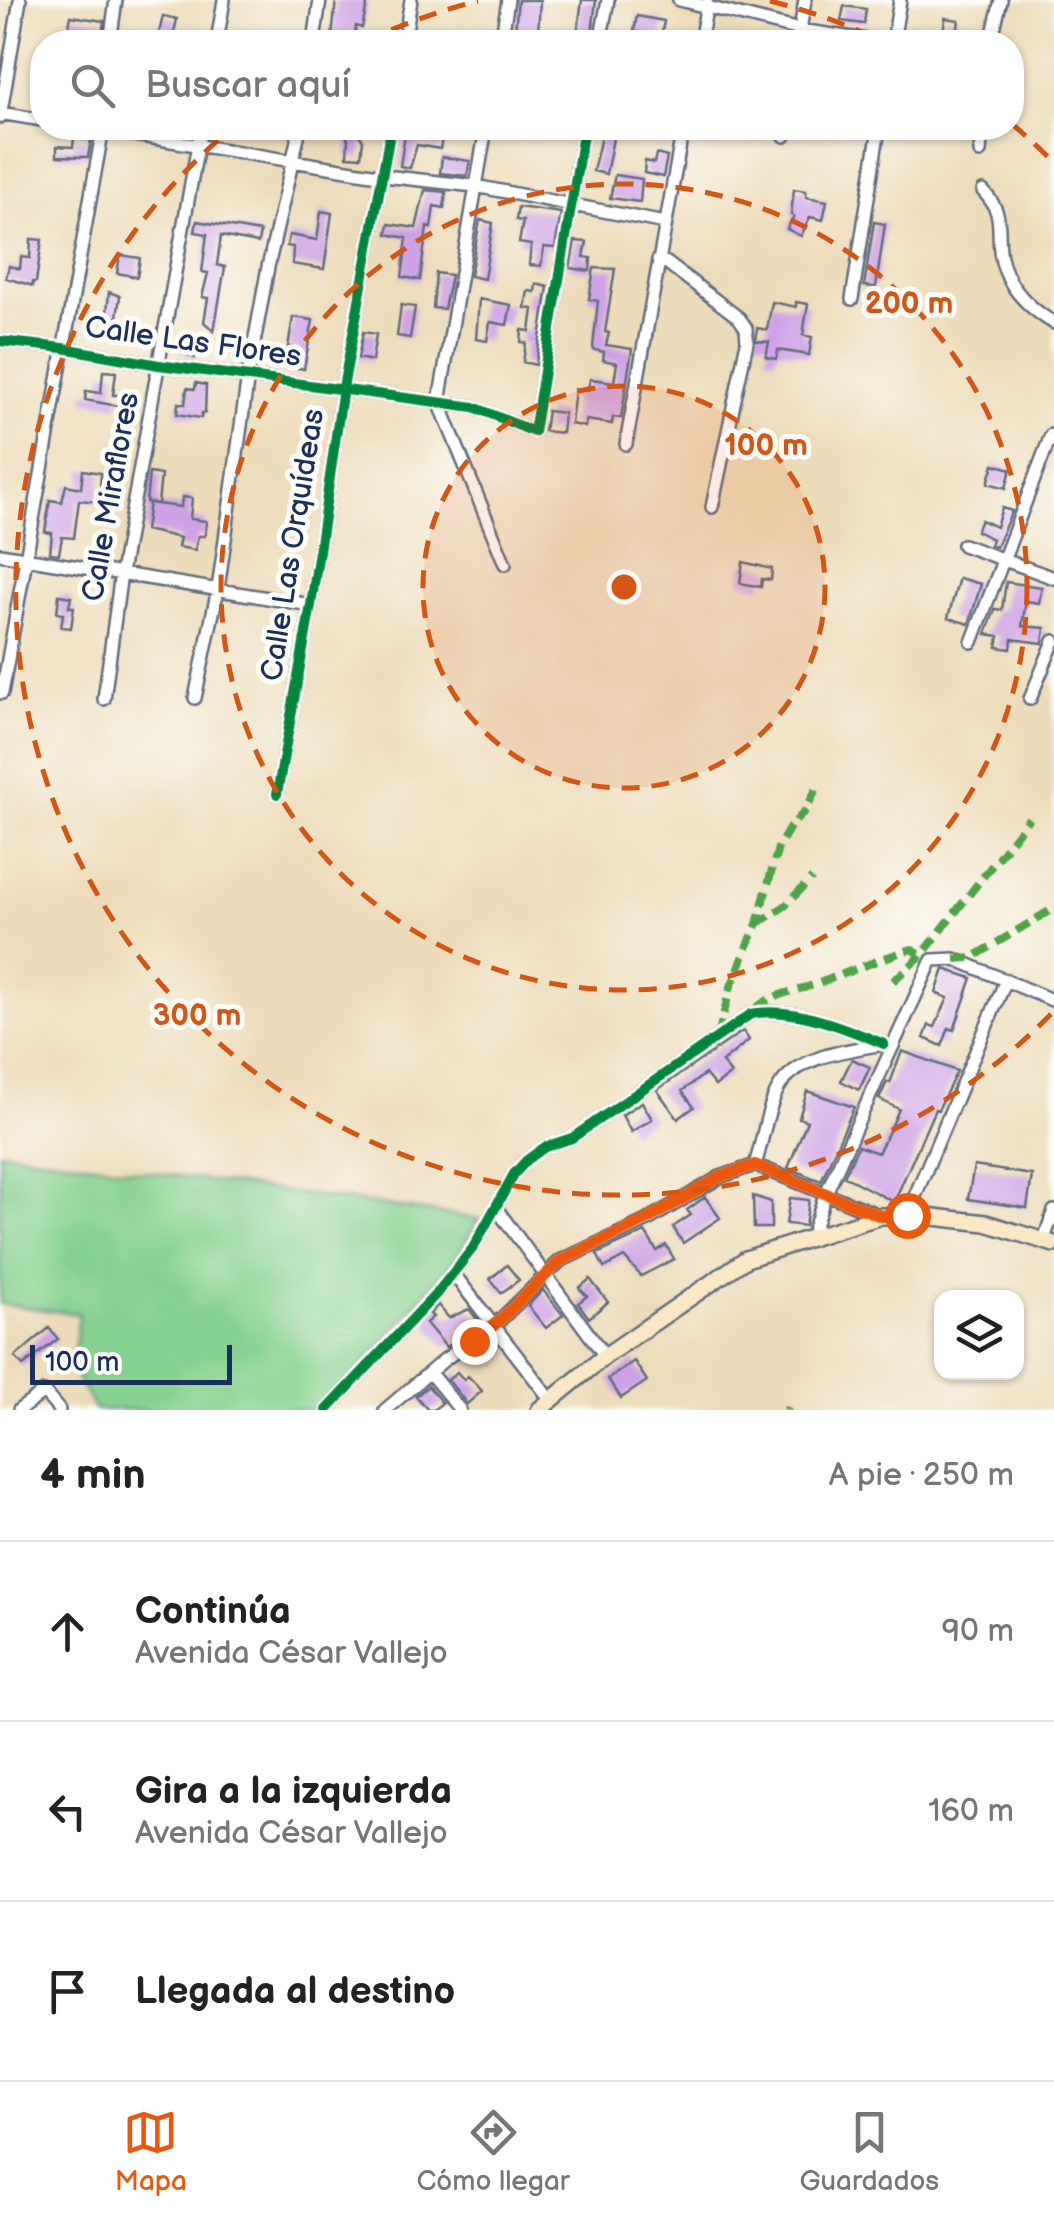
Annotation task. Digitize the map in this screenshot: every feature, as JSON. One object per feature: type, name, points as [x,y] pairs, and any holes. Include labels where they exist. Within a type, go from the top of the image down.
[{"type":"main road","points":[[545,1405],[604,1356],[746,1259],[881,1216],[986,1223],[1049,1241]]},
{"type":"street","points":[[20,0],[0,114],[30,118]]},
{"type":"street","points":[[112,30],[116,0]]},
{"type":"street","points":[[219,30],[224,0]]},
{"type":"street","points":[[316,30],[320,0]]},
{"type":"street","points":[[406,30],[411,0]]},
{"type":"street","points":[[502,30],[508,0]]},
{"type":"street","points":[[602,30],[608,0]]},
{"type":"street","points":[[679,0],[707,4],[782,30]]},
{"type":"street","points":[[800,30],[805,0]]},
{"type":"street","points":[[894,30],[900,0]]},
{"type":"street","points":[[993,30],[1001,0]]},
{"type":"street","points":[[702,30],[707,4]]},
{"type":"street","points":[[2,693],[97,140]]},
{"type":"street","points":[[179,140],[384,176],[475,186],[664,224]]},
{"type":"street","name":"Calle Miraflores","points":[[104,699],[122,573],[200,140]]},
{"type":"street","points":[[195,698],[218,589],[248,376],[279,214],[298,140]]},
{"type":"street","name":"Calle Las Orquídeas","points":[[277,794],[311,605],[343,388],[389,140]]},
{"type":"street","points":[[484,140],[439,402],[504,564]]},
{"type":"street","points":[[569,205],[582,140]]},
{"type":"street","points":[[626,444],[681,140]]},
{"type":"street","points":[[852,299],[877,140]]},
{"type":"street","points":[[980,152],[981,140]]},
{"type":"street","points":[[982,191],[997,206],[1003,265],[1029,308],[1054,323]]},
{"type":"street","name":"Calle Las Flores","points":[[0,340],[159,366],[474,407],[534,432],[569,205]]},
{"type":"street","points":[[658,260],[740,318],[746,328],[747,342],[712,507]]},
{"type":"street","points":[[972,642],[1051,435]]},
{"type":"street","points":[[964,545],[1054,578]]},
{"type":"street","points":[[0,554],[311,605]]},
{"type":"street","points":[[1030,700],[1054,641]]},
{"type":"street","points":[[811,1238],[825,1194],[888,1045],[932,960],[955,959],[1054,1000]]},
{"type":"street","points":[[907,1215],[1006,980]]},
{"type":"street","points":[[327,1410],[453,1273],[473,1248],[514,1174],[536,1153],[572,1138],[751,1014],[775,1013],[824,1023],[888,1045]]},
{"type":"street","points":[[755,1165],[778,1089],[792,1073],[818,1059],[888,1045]]},
{"type":"street","points":[[385,1410],[493,1326],[560,1261],[646,1220],[720,1177],[755,1165],[881,1216]]},
{"type":"street","points":[[496,1208],[604,1356]]},
{"type":"street","points":[[1049,1241],[1054,1211]]},
{"type":"street","points":[[453,1273],[545,1405]]},
{"type":"street","points":[[430,1372],[460,1410]]},
{"type":"street","points":[[18,1410],[44,1392],[58,1410]]},
{"type":"green space","points":[[0,1151],[479,1219],[453,1262],[323,1410],[95,1410],[72,1368],[79,1314],[0,1304]]},
{"type":"building","points":[[336,0],[368,0],[362,28],[333,30]]},
{"type":"building","points":[[518,0],[540,0],[538,30],[515,30]]},
{"type":"building","points":[[582,0],[596,0],[592,30],[578,30]]},
{"type":"building","points":[[844,6],[866,9],[864,24],[841,21]]},
{"type":"building","points":[[71,16],[104,21],[103,30],[68,30]]},
{"type":"building","points":[[163,16],[177,19],[175,30],[160,30]]},
{"type":"building","points":[[637,16],[664,21],[662,30],[634,30]]},
{"type":"building","points":[[945,18],[959,20],[958,30],[944,30]]},
{"type":"building","points":[[74,140],[91,140],[88,157],[57,156],[57,146],[73,147]]},
{"type":"building","points":[[348,140],[363,140],[361,157],[347,156]]},
{"type":"building","points":[[404,140],[442,140],[440,149],[417,145],[410,168],[400,166]]},
{"type":"building","points":[[600,140],[613,140],[606,174],[593,171]]},
{"type":"building","points":[[656,154],[667,157],[663,177],[644,173],[645,161],[654,163]]},
{"type":"building","points":[[442,157],[470,161],[467,176],[440,173]]},
{"type":"building","points":[[615,175],[642,179],[640,202],[610,198]]},
{"type":"building","points":[[794,189],[806,191],[806,197],[827,201],[823,220],[810,217],[801,236],[787,229],[794,216]]},
{"type":"building","points":[[425,190],[446,192],[444,208],[434,206],[431,228],[427,227],[420,280],[402,277],[407,238],[387,234],[389,224],[416,228]]},
{"type":"building","points":[[518,207],[561,213],[555,248],[544,247],[541,266],[529,265],[531,245],[519,243],[523,221],[516,220]]},
{"type":"building","points":[[321,211],[332,213],[324,269],[292,264],[293,247],[287,246],[289,235],[317,240]]},
{"type":"building","points":[[480,220],[493,223],[484,279],[470,276]]},
{"type":"building","points":[[197,221],[260,232],[258,243],[221,236],[217,265],[225,267],[214,331],[204,322],[208,298],[202,297],[208,273],[202,272],[207,234],[195,232]]},
{"type":"building","points":[[874,222],[885,224],[876,287],[864,286]]},
{"type":"building","points":[[31,239],[42,240],[33,286],[6,278],[9,266],[20,269],[21,257],[30,258]]},
{"type":"building","points":[[575,241],[587,242],[584,257],[591,258],[590,271],[570,268]]},
{"type":"building","points":[[120,255],[140,258],[137,277],[117,273]]},
{"type":"building","points":[[594,268],[615,269],[606,345],[632,349],[621,418],[613,417],[612,424],[586,420],[585,427],[571,424],[575,389],[588,390],[590,379],[614,382],[617,363],[603,360],[604,352],[593,347],[598,301],[589,299]]},
{"type":"building","points":[[436,273],[451,275],[444,309],[433,308]]},
{"type":"building","points":[[536,284],[548,287],[536,365],[523,362],[526,343],[521,342],[522,330],[530,331],[533,309],[525,308],[528,291],[535,292]]},
{"type":"building","points":[[109,292],[120,296],[116,324],[106,322]]},
{"type":"building","points":[[479,299],[511,305],[507,325],[490,322],[487,341],[476,339]]},
{"type":"building","points":[[772,302],[796,307],[796,302],[808,304],[803,335],[812,337],[809,355],[778,350],[776,359],[766,357],[769,342],[756,341],[757,328],[767,330]]},
{"type":"building","points":[[401,305],[415,307],[410,338],[397,336]]},
{"type":"building","points":[[293,317],[313,320],[304,369],[293,367],[297,348],[288,347]]},
{"type":"building","points":[[363,332],[376,334],[372,361],[358,358]]},
{"type":"building","points":[[186,339],[211,345],[210,355],[197,354],[195,358],[180,351]]},
{"type":"building","points":[[103,371],[116,372],[113,395],[119,395],[118,406],[85,400],[86,391],[101,393]]},
{"type":"building","points":[[196,383],[206,385],[205,413],[201,418],[177,414],[178,403],[185,404],[187,388],[195,389]]},
{"type":"building","points":[[547,411],[564,413],[562,433],[544,431]]},
{"type":"building","points":[[994,464],[1011,469],[1006,488],[988,483]]},
{"type":"building","points":[[83,470],[101,473],[99,502],[79,500],[74,538],[62,537],[59,554],[50,553],[52,533],[45,532],[50,500],[62,502],[66,485],[81,488]]},
{"type":"building","points":[[149,473],[161,475],[158,504],[146,502]]},
{"type":"building","points":[[182,497],[192,498],[190,519],[206,521],[205,536],[198,536],[195,550],[178,547],[180,538],[145,530],[149,503],[181,507]]},
{"type":"building","points":[[1002,508],[1012,511],[996,547],[990,545],[992,539],[976,531],[981,520],[996,527]]},
{"type":"building","points":[[743,562],[772,569],[771,580],[762,579],[761,587],[740,583]]},
{"type":"building","points":[[959,578],[981,584],[969,624],[948,618]]},
{"type":"building","points":[[1006,582],[1042,587],[1039,603],[1026,601],[1022,626],[1045,628],[1043,643],[1012,639],[1011,649],[997,647],[999,636],[986,634],[995,609],[1002,610]]},
{"type":"building","points":[[59,595],[71,597],[71,628],[61,627],[63,614],[57,613]]},
{"type":"building","points":[[944,969],[972,978],[954,1030],[949,1028],[942,1046],[924,1038],[929,1025],[935,1027],[948,998],[936,993]]},
{"type":"building","points":[[743,1031],[749,1040],[722,1062],[731,1074],[715,1086],[705,1074],[682,1091],[694,1107],[678,1119],[657,1090]]},
{"type":"building","points":[[902,1051],[957,1071],[938,1110],[935,1109],[894,1202],[844,1176],[858,1146],[878,1153],[893,1123],[899,1109],[879,1099],[887,1082],[890,1083]]},
{"type":"building","points":[[852,1059],[870,1067],[859,1090],[841,1081]]},
{"type":"building","points":[[807,1091],[854,1107],[821,1181],[788,1168],[807,1121],[799,1118]]},
{"type":"building","points":[[642,1102],[652,1119],[631,1132],[622,1115]]},
{"type":"building","points":[[974,1166],[1032,1175],[1027,1208],[968,1199]]},
{"type":"building","points":[[753,1196],[771,1202],[771,1228],[754,1228]]},
{"type":"building","points":[[705,1197],[720,1218],[683,1243],[673,1227],[691,1215],[687,1210]]},
{"type":"building","points":[[790,1198],[809,1200],[805,1226],[786,1224]]},
{"type":"building","points":[[645,1232],[657,1251],[666,1245],[674,1259],[641,1276],[624,1257],[604,1268],[597,1254]]},
{"type":"building","points":[[507,1265],[519,1280],[501,1293],[490,1279]]},
{"type":"building","points":[[590,1279],[608,1302],[589,1318],[578,1303],[587,1296],[579,1288]]},
{"type":"building","points":[[543,1290],[563,1315],[546,1328],[528,1306]]},
{"type":"building","points":[[438,1305],[449,1318],[469,1309],[477,1319],[456,1330],[461,1337],[446,1347],[426,1323]]},
{"type":"building","points":[[49,1328],[58,1339],[23,1366],[15,1357]]},
{"type":"building","points":[[634,1361],[647,1381],[621,1398],[608,1379]]},
{"type":"building","points":[[457,1372],[464,1380],[468,1376],[482,1391],[467,1404],[448,1380]]},
{"type":"building","points":[[428,1386],[442,1403],[433,1410],[428,1410],[416,1396]]},
{"type":"marked path","points":[[718,1036],[730,989],[757,924],[778,848],[806,810],[819,783]]},
{"type":"marked path","points":[[893,981],[922,955],[1029,818]]},
{"type":"marked path","points":[[757,924],[785,906],[812,878]]},
{"type":"marked path","points":[[955,959],[972,958],[1054,908]]},
{"type":"marked path","points":[[756,1008],[780,995],[912,949],[927,958]]},
{"type":"cycle path","points":[[277,794],[311,605],[343,388],[389,140]]},
{"type":"cycle path","points":[[0,341],[474,407],[534,432],[582,140]]},
{"type":"cycle path","points":[[327,1410],[437,1293],[473,1248],[514,1174],[545,1147],[572,1138],[751,1014],[802,1016],[884,1044]]},
{"type":"route","points":[[474,1341],[560,1261],[646,1220],[735,1170],[755,1165],[881,1216],[907,1215]]}]
